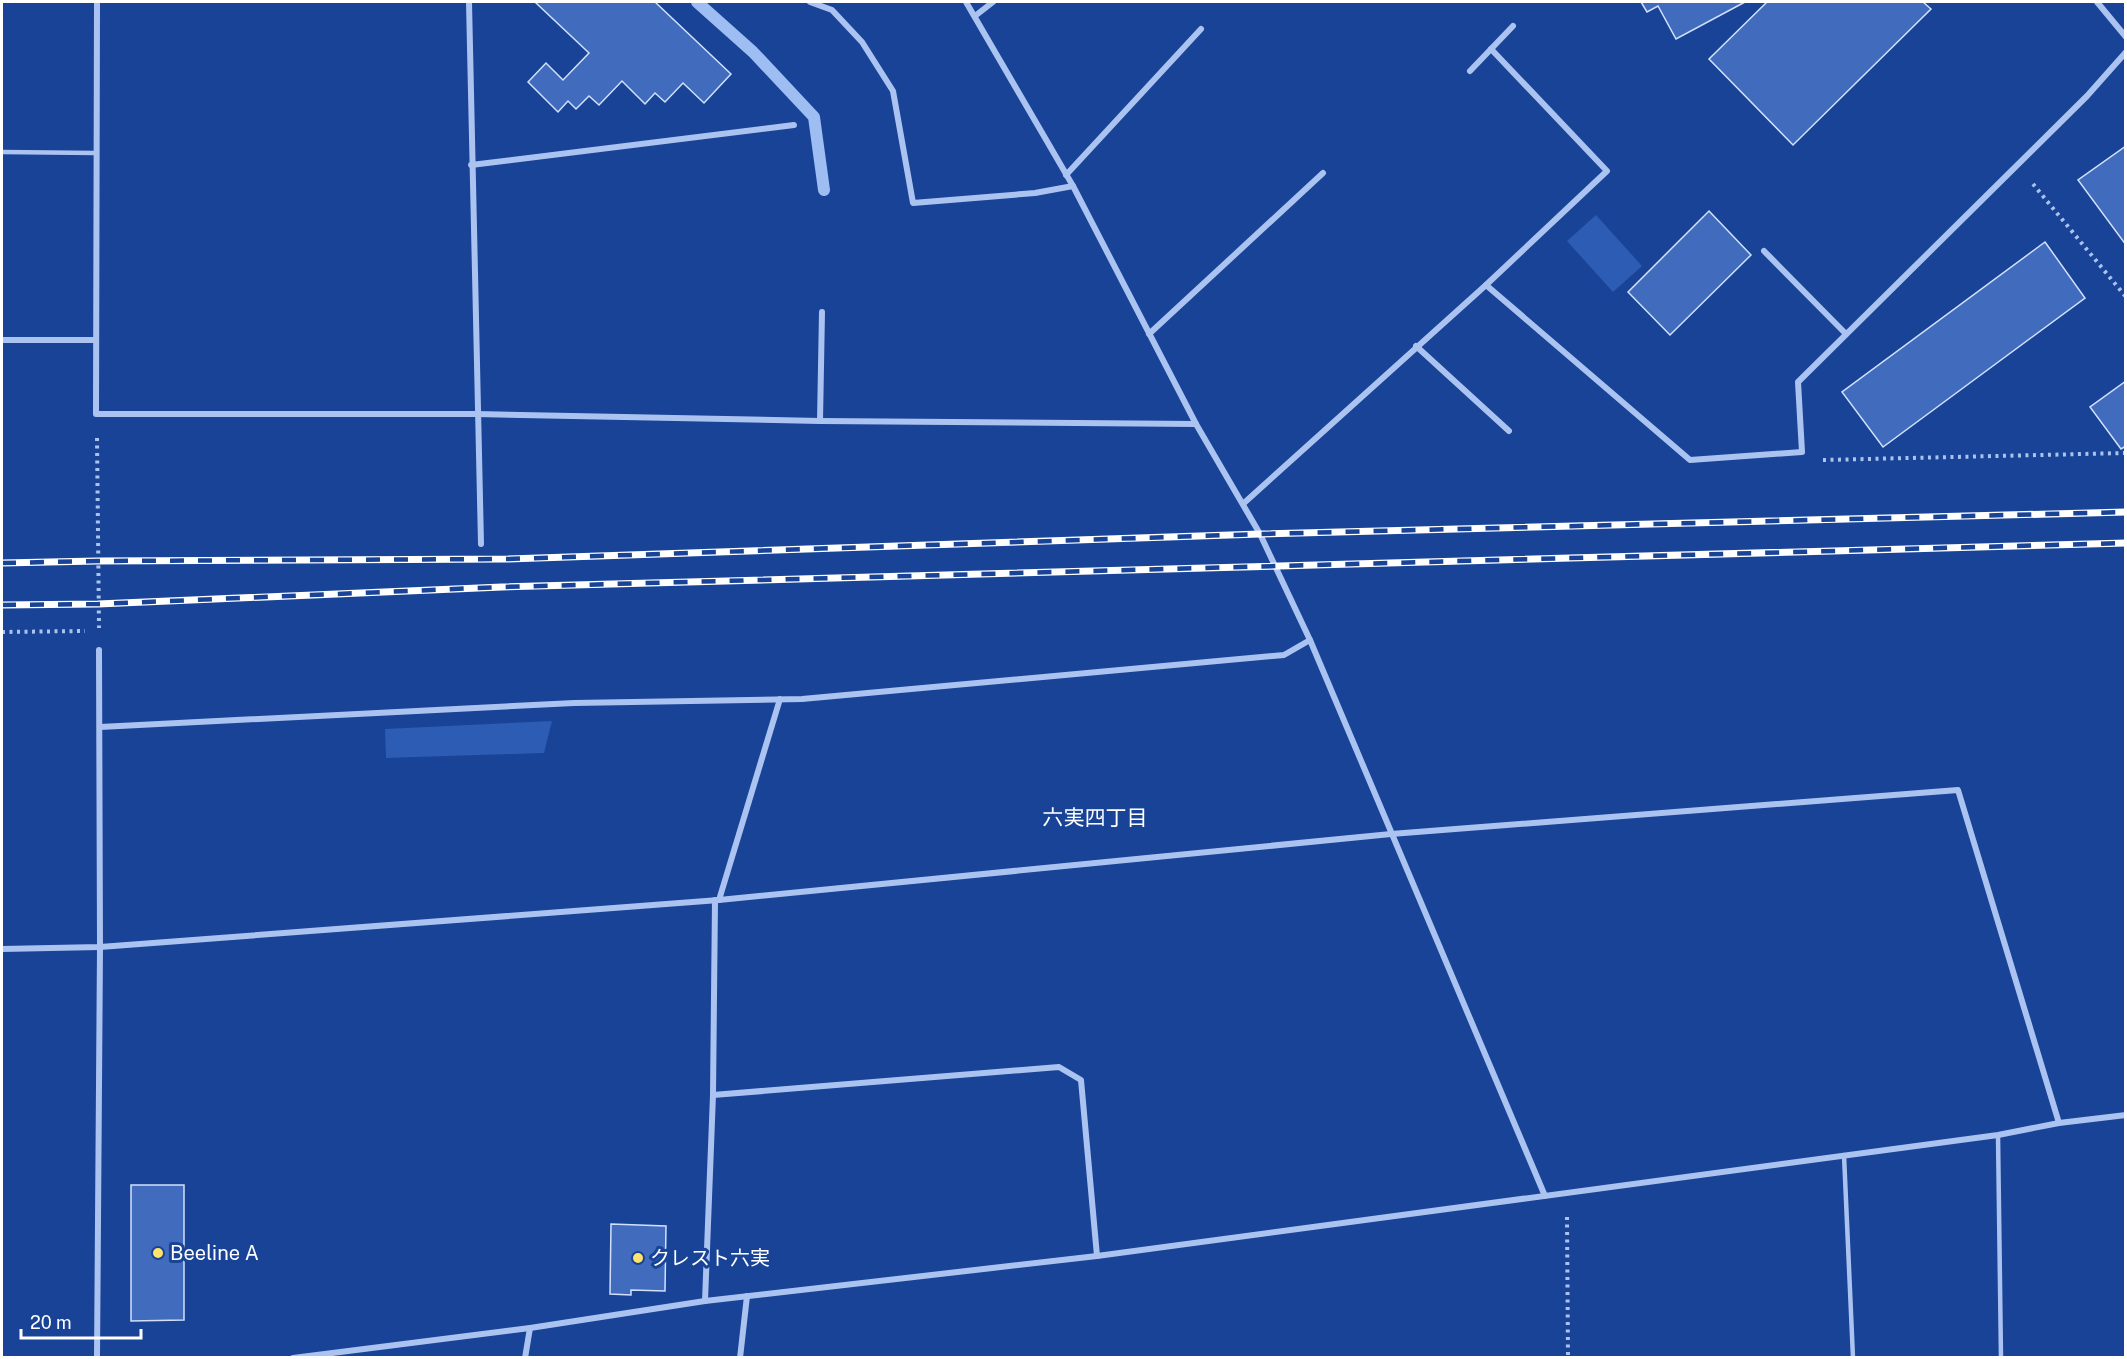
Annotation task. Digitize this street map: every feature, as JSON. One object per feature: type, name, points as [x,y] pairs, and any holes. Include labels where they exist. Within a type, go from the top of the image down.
[{"type":"street","points":[[97,2],[96,414],[476,414],[820,421],[1196,424]]},
{"type":"street","points":[[469,2],[476,414],[481,544]]},
{"type":"street","points":[[810,2],[832,10],[862,42],[893,91],[913,202],[1035,193],[1073,186]]},
{"type":"street","points":[[966,2],[1073,186],[1196,424],[1244,503],[1276,566],[1310,640],[1545,1196]]},
{"type":"street","points":[[975,16],[993,2]]},
{"type":"street","points":[[2097,2],[2126,37]]},
{"type":"street","points":[[1470,71],[1513,26]]},
{"type":"street","points":[[1066,175],[1201,29]]},
{"type":"street","points":[[1244,503],[1486,285],[1607,171],[1491,49]]},
{"type":"street","points":[[1486,285],[1690,460],[1802,452],[1798,382],[2087,96],[2126,52]]},
{"type":"street","points":[[471,165],[794,125]]},
{"type":"street","points":[[1149,334],[1323,173]]},
{"type":"street","points":[[1764,251],[1846,334]]},
{"type":"street","points":[[820,421],[822,312]]},
{"type":"street","points":[[2,340],[96,340]]},
{"type":"street","points":[[1416,346],[1509,431]]},
{"type":"street","points":[[100,727],[574,703],[802,699],[1284,655],[1310,640]]},
{"type":"street","points":[[97,1358],[100,947],[99,650]]},
{"type":"street","points":[[705,1301],[713,1095],[717,900],[780,699]]},
{"type":"street","points":[[2,949],[100,947],[717,900],[1391,834],[1958,790],[2060,1123]]},
{"type":"street","points":[[713,1095],[1059,1067],[1081,1080],[1097,1256]]},
{"type":"street","points":[[293,1358],[530,1328],[705,1301],[1097,1256],[1998,1135],[2060,1123],[2126,1115]]},
{"type":"street","points":[[740,1358],[747,1296]]},
{"type":"street","points":[[525,1358],[530,1328]]},
{"type":"lane","points":[[2,152],[96,153]]},
{"type":"lane","points":[[1998,1135],[2001,1358]]},
{"type":"lane","points":[[1844,1155],[1853,1358]]},
{"type":"path","points":[[2017,165],[2126,297]]},
{"type":"path","points":[[96,414],[99,650]]},
{"type":"path","points":[[1802,452],[1816,460],[2126,453]]},
{"type":"path","points":[[2,632],[73,632]]},
{"type":"path","points":[[1567,1192],[1568,1358]]},
{"type":"shaded area","points":[[1596,215],[1642,266],[1613,292],[1567,241]]},
{"type":"shaded area","points":[[552,721],[544,753],[386,758],[385,729]]},
{"type":"building","points":[[535,2],[655,2],[731,74],[704,103],[683,83],[665,102],[655,93],[645,104],[622,81],[599,105],[589,96],[576,109],[568,101],[558,112],[528,82],[546,63],[563,80],[589,53]]},
{"type":"building","points":[[1641,2],[1745,2],[1676,39],[1658,6],[1647,12]]},
{"type":"building","points":[[1767,2],[1923,2],[1931,9],[1793,145],[1709,59]]},
{"type":"building","points":[[2126,146],[2126,245],[2078,180]]},
{"type":"building","points":[[1709,211],[1751,255],[1670,335],[1628,292]]},
{"type":"building","points":[[2045,242],[2085,298],[1883,447],[1842,392]]},
{"type":"building","points":[[2126,381],[2126,446],[2121,449],[2090,407]]},
{"type":"building","name":"Beeline A","points":[[131,1185],[184,1185],[184,1320],[131,1321]]},
{"type":"building","name":"クレスト六実","points":[[611,1224],[666,1226],[665,1291],[631,1290],[631,1295],[610,1294]]},
{"type":"waterway","points":[[697,2],[753,52],[814,117],[824,190]]},
{"type":"railway","points":[[2,563],[508,559],[1260,534],[2126,512]]},
{"type":"railway","points":[[2,605],[98,604],[502,587],[2126,543]]},
{"type":"place","name":"Beeline A","points":[[158,1253]]},
{"type":"place","name":"クレスト六実","points":[[638,1258]]},
{"type":"district","name":"六実四丁目","points":[[1095,818]]}]
